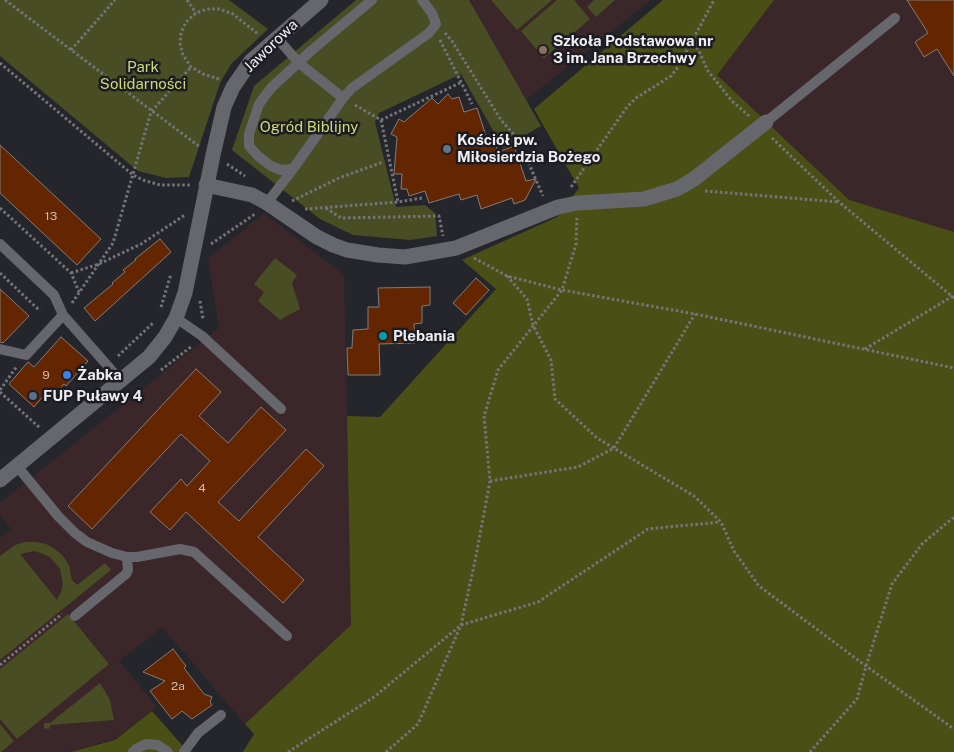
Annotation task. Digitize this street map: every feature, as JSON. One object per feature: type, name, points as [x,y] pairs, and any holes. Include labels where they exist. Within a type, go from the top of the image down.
[{"type":"street","name":"Jaworowa","points":[[0,480],[149,357],[165,337],[176,318],[185,293],[200,185],[224,107],[233,87],[251,61],[321,0]]},
{"type":"street","points":[[200,185],[252,196],[267,203],[317,237],[347,250],[378,255],[405,256],[453,242],[551,204],[644,199],[677,189],[694,179],[763,125]]},
{"type":"lane","points":[[293,169],[282,170],[271,166],[249,146],[248,134],[259,104],[271,88],[372,0]]},
{"type":"lane","points":[[267,203],[347,100],[352,88],[429,34],[436,24],[432,13],[422,0]]},
{"type":"lane","points":[[763,125],[895,18]]},
{"type":"lane","points":[[277,38],[299,63],[347,100]]},
{"type":"lane","points":[[0,244],[54,295],[63,315],[121,381]]},
{"type":"lane","points":[[0,349],[26,354],[63,315]]},
{"type":"lane","points":[[176,318],[202,336],[281,409]]},
{"type":"lane","points":[[17,466],[58,516],[75,533],[99,548],[127,557],[180,549],[194,552],[287,636]]},
{"type":"lane","points":[[75,616],[126,574],[128,570],[127,557]]},
{"type":"lane","points":[[184,752],[198,733],[221,715]]},
{"type":"lane","points":[[133,752],[146,744],[158,745],[168,752]]},
{"type":"path","points":[[4,0],[201,148],[203,139]]},
{"type":"path","points":[[71,50],[115,0]]},
{"type":"path","points":[[187,0],[196,13]]},
{"type":"path","points":[[436,24],[452,41],[501,120],[518,139],[551,204],[627,107],[636,98],[671,76],[678,67],[714,0]]},
{"type":"path","points":[[224,81],[203,74],[191,67],[183,55],[180,43],[181,33],[186,22],[196,13],[208,9],[219,9],[233,14],[260,36],[255,42]]},
{"type":"path","points":[[436,24],[440,41],[472,104]]},
{"type":"path","points":[[694,38],[708,71],[732,101],[763,125],[839,202],[954,297],[865,349]]},
{"type":"path","points":[[0,63],[133,175],[160,185],[200,185]]},
{"type":"path","points":[[63,315],[113,243],[151,112],[191,67]]},
{"type":"path","points":[[381,120],[462,82]]},
{"type":"path","points":[[347,100],[381,120],[398,202]]},
{"type":"path","points":[[225,162],[249,178]]},
{"type":"path","points":[[292,206],[287,203],[339,178],[383,162]]},
{"type":"path","points":[[191,194],[200,185]]},
{"type":"path","points":[[677,189],[839,202]]},
{"type":"path","points":[[297,210],[398,202],[422,198]]},
{"type":"path","points":[[206,248],[262,210],[267,203]]},
{"type":"path","points":[[386,752],[418,724],[461,625],[490,481],[484,416],[498,370],[562,290],[576,244],[577,203]]},
{"type":"path","points":[[0,208],[71,273],[79,292]]},
{"type":"path","points":[[326,208],[341,218],[439,216]]},
{"type":"path","points":[[71,273],[99,264],[140,244],[188,213],[186,223]]},
{"type":"path","points":[[435,240],[453,242],[507,276],[527,299],[533,325],[551,360],[555,399],[597,438],[694,496],[721,522],[734,551],[759,586],[954,729]]},
{"type":"path","points":[[160,310],[166,285],[174,266]]},
{"type":"path","points":[[0,273],[40,311]]},
{"type":"path","points":[[507,276],[562,290],[695,314],[954,368]]},
{"type":"path","points":[[490,481],[578,467],[614,448],[695,314]]},
{"type":"path","points":[[107,366],[158,318]]},
{"type":"path","points":[[26,354],[0,391],[43,430]]},
{"type":"path","points":[[810,752],[857,699],[892,584],[922,544],[954,517]]},
{"type":"path","points":[[288,752],[374,697],[461,625],[538,602],[648,529],[721,522]]},
{"type":"path","points":[[0,664],[69,609],[75,616]]},
{"type":"shaded area","name":"Szkoła Podstawowa nr 3 im. Jana Brzechwy","points":[[469,0],[651,0],[526,100]]},
{"type":"shaded area","points":[[774,0],[954,0],[954,232],[849,201],[717,75]]},
{"type":"shaded area","points":[[264,213],[344,275],[351,625],[245,724],[162,627],[119,661],[157,707],[115,739],[70,752],[0,752],[0,538],[11,529],[0,515],[0,503],[219,328],[208,259]]},
{"type":"green space","name":"Park Solidarności","points":[[0,0],[229,0],[268,29],[231,64],[220,83],[189,177],[166,178],[138,171],[0,56]]},
{"type":"green space","name":"Ogród Biblijny","points":[[356,0],[469,0],[541,126],[503,148],[461,74],[379,113],[375,122],[396,207],[425,205],[435,213],[437,236],[410,240],[353,235],[320,219],[232,150],[254,86]]},
{"type":"green space","points":[[491,0],[552,0],[517,30]]},
{"type":"green space","points":[[557,0],[574,0],[590,19],[544,58],[521,31]]},
{"type":"green space","points":[[594,0],[615,0],[596,17],[587,7]]},
{"type":"green space","points":[[663,0],[774,0],[717,75],[849,200],[954,232],[954,752],[243,752],[254,734],[245,724],[351,625],[347,416],[380,417],[496,289],[462,260],[557,217],[579,188],[534,109]]},
{"type":"green space","points":[[275,258],[297,275],[292,283],[300,309],[280,320],[258,301],[264,292],[254,284]]},
{"type":"green space","points":[[25,542],[36,542],[46,544],[55,549],[69,565],[72,580],[77,585],[105,563],[111,570],[0,660],[0,556],[15,545]],"holes":[[[35,551],[50,557],[60,569],[63,584],[57,600],[20,554]]]},
{"type":"green space","points":[[68,614],[109,664],[17,739],[0,719],[0,669]]},
{"type":"green space","points":[[100,683],[110,700],[114,720],[51,725],[49,729],[44,728],[44,723],[50,723]]},
{"type":"green space","points":[[152,711],[188,752],[71,752],[115,740]]},
{"type":"green space","points":[[0,724],[14,741],[1,752],[0,752]]},
{"type":"building","points":[[907,0],[954,0],[954,76],[937,49],[924,57],[915,42],[928,33]]},
{"type":"building","name":"Kościół pw. Miłosierdzia Bożego","points":[[448,94],[452,99],[459,97],[464,112],[477,108],[487,139],[493,137],[498,152],[514,146],[526,181],[536,179],[525,200],[514,204],[512,198],[481,209],[477,195],[461,200],[459,194],[429,203],[425,191],[409,196],[407,189],[401,189],[402,174],[394,174],[397,137],[391,134],[399,119],[404,122],[432,98],[438,104]]},
{"type":"building","points":[[0,145],[101,239],[77,265],[0,193]]},
{"type":"building","points":[[160,239],[171,252],[95,321],[84,308],[113,284],[125,272],[123,270],[135,259]]},
{"type":"building","points":[[476,278],[489,290],[466,315],[453,303]]},
{"type":"building","name":"Plebania","points":[[430,287],[430,305],[422,306],[422,323],[414,324],[415,343],[379,344],[380,375],[348,375],[347,348],[352,348],[353,330],[368,329],[368,307],[379,307],[378,288]]},
{"type":"building","points":[[0,289],[29,316],[3,343],[0,342]]},
{"type":"building","points":[[61,337],[88,361],[66,386],[64,384],[55,394],[49,389],[34,407],[9,384],[28,362],[34,367]]},
{"type":"building","points":[[196,369],[221,392],[199,416],[228,443],[261,407],[286,430],[218,502],[239,521],[306,449],[324,466],[258,537],[304,580],[283,603],[186,512],[170,530],[150,512],[181,479],[187,486],[210,461],[181,434],[92,529],[68,506]]},
{"type":"building","points":[[173,649],[186,666],[184,668],[204,694],[212,697],[210,702],[212,705],[192,719],[182,711],[172,719],[150,691],[165,681],[143,672]]},
{"type":"place","name":"Szkoła Podstawowa nr 3 im. Jana Brzechwy","points":[[543,50]]},
{"type":"place","name":"Kościół pw. Miłosierdzia Bożego","points":[[447,149]]},
{"type":"place","name":"Plebania","points":[[383,336]]},
{"type":"place","name":"Żabka","points":[[67,375]]},
{"type":"place","name":"FUP Puławy 4","points":[[33,396]]}]
